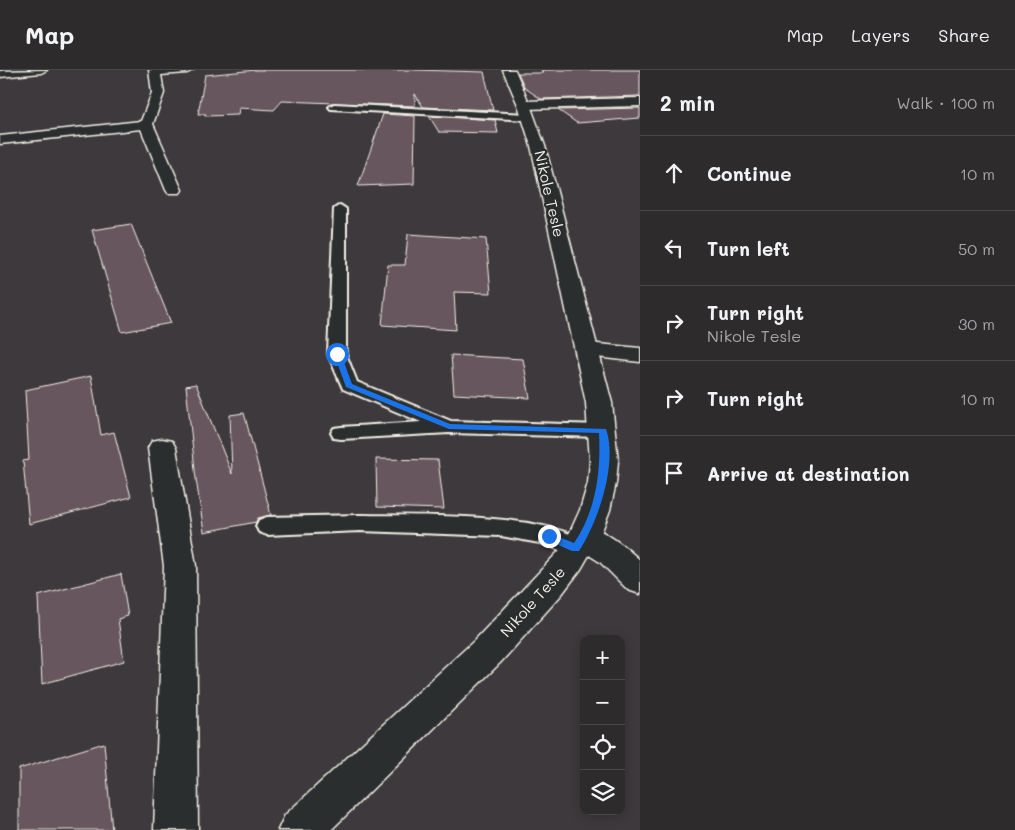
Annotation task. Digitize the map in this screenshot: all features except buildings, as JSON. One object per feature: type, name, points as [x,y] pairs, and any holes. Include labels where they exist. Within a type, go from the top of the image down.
[{"type":"street","points":[[0,74],[41,70]]},
{"type":"street","points":[[174,190],[146,124],[158,93],[155,71],[187,70]]},
{"type":"street","name":"Nikole Tesle","points":[[300,830],[488,651],[550,584],[570,560],[595,510],[602,483],[604,461],[603,431],[599,403],[538,146],[526,111],[508,70]]},
{"type":"street","points":[[526,111],[640,102]]},
{"type":"street","points":[[0,140],[146,124]]},
{"type":"street","points":[[587,350],[640,355]]},
{"type":"street","points":[[162,448],[180,566],[176,830]]},
{"type":"street","points":[[580,542],[611,553],[640,580]]},
{"type":"lane","points":[[334,107],[526,111]]},
{"type":"lane","points":[[340,209],[337,354],[349,385],[449,426]]},
{"type":"lane","points":[[341,432],[449,426],[603,431]]},
{"type":"lane","points":[[267,526],[360,523],[501,527],[580,542]]},
{"type":"route","points":[[337,354],[349,385],[449,426],[603,431],[604,461],[602,483],[595,510],[584,536],[576,548],[549,536]]}]
